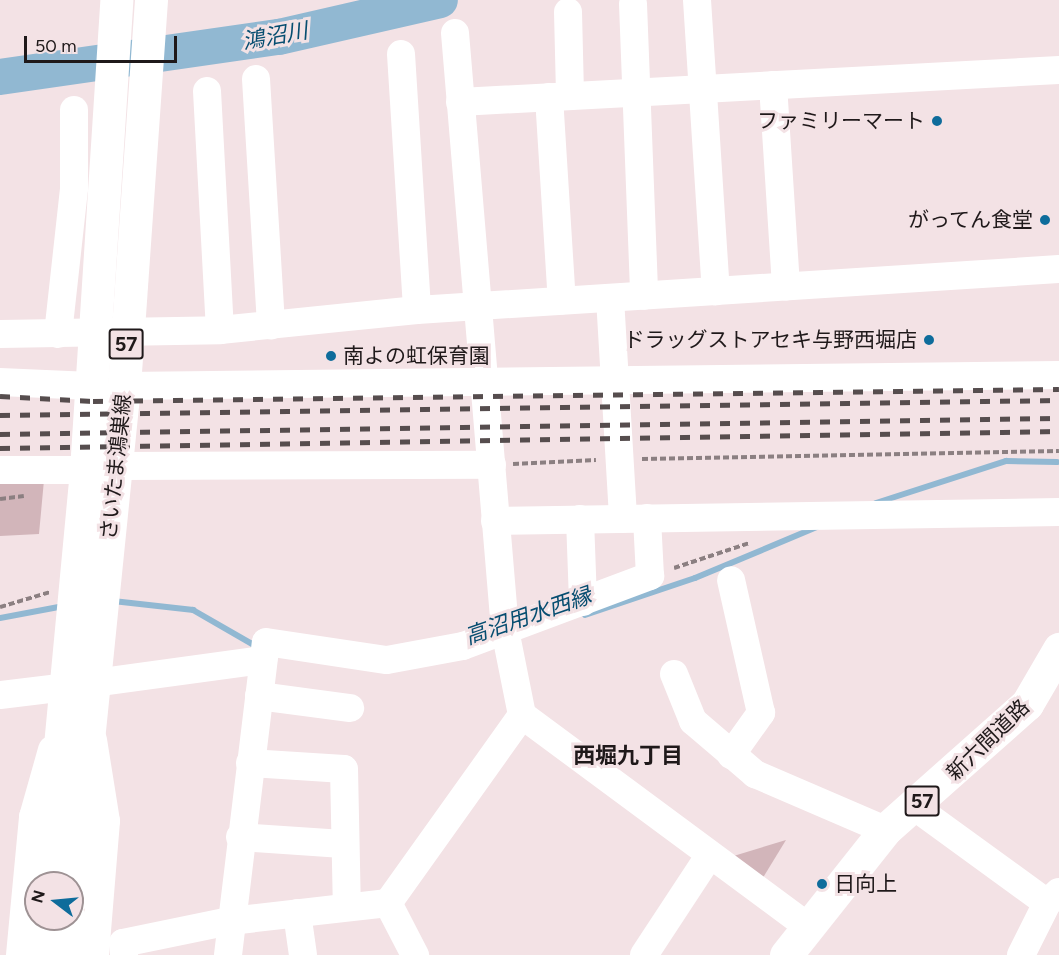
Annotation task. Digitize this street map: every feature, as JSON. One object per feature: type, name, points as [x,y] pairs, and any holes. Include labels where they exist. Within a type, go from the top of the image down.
[{"type":"main road","name":"さいたま鴻巣線","points":[[47,871],[58,733],[80,686],[88,616],[78,585],[101,468],[124,386],[111,334],[110,110],[116,0]]},
{"type":"main road","name":"さいたま鴻巣線","points":[[101,468],[91,386],[111,334],[143,107],[150,15]]},
{"type":"main road","name":"新六間道路","points":[[786,955],[885,831],[915,807],[1027,704],[1058,655]]},
{"type":"main road","name":"さいたま鴻巣線","points":[[75,871],[90,726],[80,686]]},
{"type":"main road","points":[[41,955],[43,931]]},
{"type":"main road","points":[[66,955],[69,931]]},
{"type":"street","points":[[697,0],[716,291]]},
{"type":"street","points":[[633,4],[644,296]]},
{"type":"street","points":[[562,301],[559,97],[568,12]]},
{"type":"street","points":[[455,33],[495,521],[508,640],[522,715],[709,856],[807,926]]},
{"type":"street","points":[[401,54],[417,310]]},
{"type":"street","points":[[460,102],[1059,70]]},
{"type":"street","points":[[256,79],[271,327]]},
{"type":"street","points":[[773,85],[786,287]]},
{"type":"street","points":[[207,91],[220,330]]},
{"type":"street","points":[[58,334],[74,188],[74,110]]},
{"type":"street","points":[[0,333],[111,334],[271,327],[417,310],[1059,269]]},
{"type":"street","points":[[0,695],[80,686],[264,654],[387,660],[463,645],[508,640],[583,602],[650,576],[619,459],[610,298]]},
{"type":"street","points":[[124,386],[1059,375]]},
{"type":"street","points":[[0,382],[91,386]]},
{"type":"street","points":[[0,470],[492,465]]},
{"type":"street","points":[[495,521],[1059,512]]},
{"type":"street","points":[[580,519],[583,602]]},
{"type":"street","points":[[731,580],[761,713],[731,755]]},
{"type":"street","points":[[228,955],[240,837],[264,654]]},
{"type":"street","points":[[674,675],[693,721],[755,774],[885,831]]},
{"type":"street","points":[[259,696],[350,708]]},
{"type":"street","points":[[124,955],[123,943],[230,921],[388,903],[522,715]]},
{"type":"street","points":[[90,726],[106,821],[94,955]]},
{"type":"street","points":[[20,955],[33,817],[58,733]]},
{"type":"street","points":[[250,764],[344,769],[343,844],[347,908]]},
{"type":"street","points":[[915,807],[1053,897],[1022,955]]},
{"type":"street","points":[[240,837],[343,844]]},
{"type":"street","points":[[644,955],[709,856]]},
{"type":"street","points":[[388,903],[415,955]]},
{"type":"street","points":[[297,913],[303,955]]},
{"type":"path","points":[[492,465],[619,459],[1059,451]]},
{"type":"path","points":[[650,576],[762,538]]},
{"type":"path","points":[[0,607],[35,594],[78,585]]},
{"type":"shaded area","points":[[44,480],[39,534],[0,536],[0,481]]},
{"type":"shaded area","points":[[786,840],[761,881],[727,858]]},
{"type":"waterway","name":"鴻沼川","points":[[0,77],[279,37],[440,0]]},
{"type":"waterway","name":"高沼用水西縁","points":[[876,503],[1006,461],[1057,462]]},
{"type":"waterway","name":"高沼用水西縁","points":[[585,615],[695,578],[817,527]]},
{"type":"waterway","name":"高沼用水西縁","points":[[113,601],[193,610],[259,648]]},
{"type":"waterway","name":"高沼用水西縁","points":[[0,618],[64,606]]},
{"type":"railway","points":[[0,396],[93,401],[1059,389]]},
{"type":"railway","points":[[0,415],[1059,400]]},
{"type":"railway","points":[[0,434],[1059,418]]},
{"type":"railway","points":[[0,448],[1059,431]]},
{"type":"place","name":"ファミリーマート","points":[[937,121]]},
{"type":"place","name":"がってん食堂","points":[[1045,220]]},
{"type":"place","name":"ドラッグストアセキ与野西堀店","points":[[929,340]]},
{"type":"place","name":"南よの虹保育園","points":[[331,356]]},
{"type":"place","name":"日向上","points":[[822,884]]},
{"type":"district","name":"西堀九丁目","points":[[628,756]]}]
